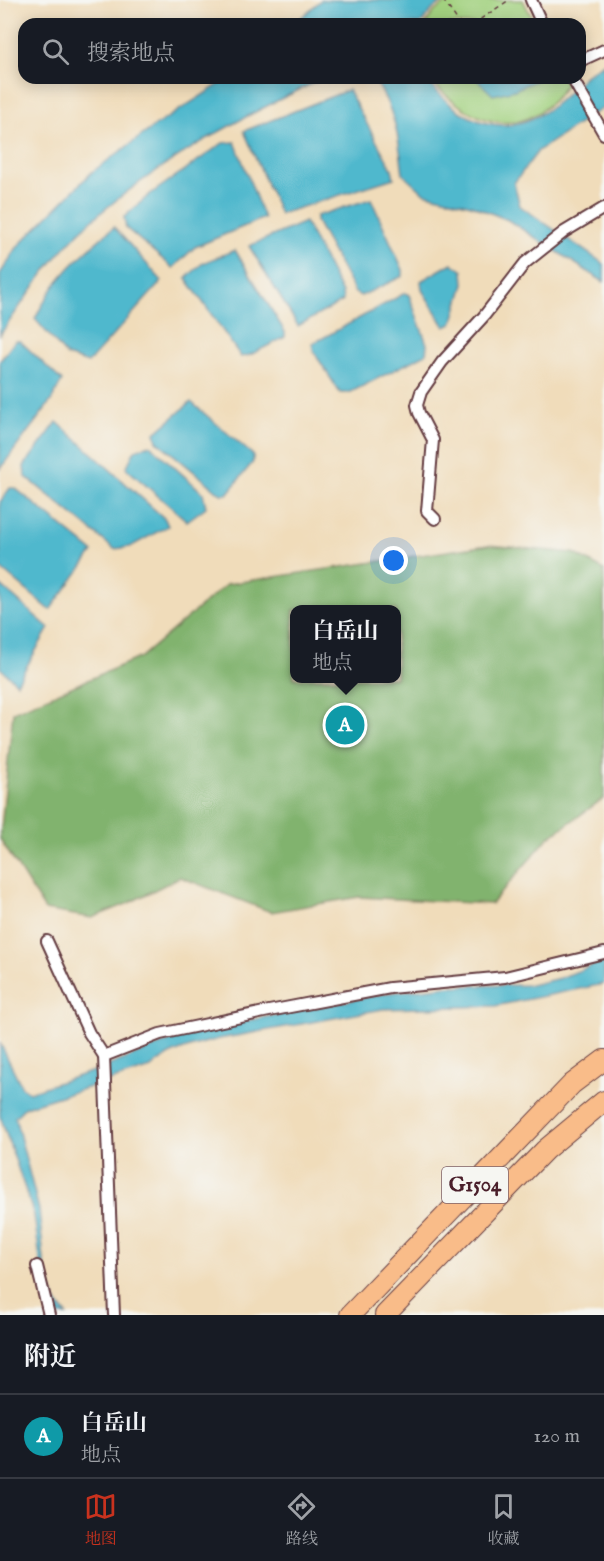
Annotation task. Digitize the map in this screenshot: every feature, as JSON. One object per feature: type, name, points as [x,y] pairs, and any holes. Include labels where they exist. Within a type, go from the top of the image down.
[{"type":"highway","name":"G1504","points":[[350,1315],[572,1084],[604,1060]]},
{"type":"highway","name":"G1504","points":[[385,1315],[545,1150],[604,1101]]},
{"type":"street","points":[[531,0],[539,18]]},
{"type":"street","points":[[586,58],[604,50]]},
{"type":"street","points":[[575,84],[603,133]]},
{"type":"street","points":[[435,519],[427,511],[433,440],[417,405],[421,392],[441,362],[484,316],[525,263],[564,232],[604,208]]},
{"type":"street","points":[[47,941],[104,1061],[114,1315]]},
{"type":"street","points":[[104,1061],[160,1034],[390,988],[505,977],[604,953]]},
{"type":"street","points":[[37,1266],[49,1315]]},
{"type":"path","points":[[444,0],[456,18]]},
{"type":"path","points":[[482,18],[509,0]]},
{"type":"green space","points":[[450,0],[523,0],[532,18],[430,18]]},
{"type":"green space","points":[[435,84],[566,84],[550,103],[533,116],[516,122],[498,122],[480,117],[445,94]]},
{"type":"green space","points":[[488,545],[574,553],[604,570],[604,798],[548,838],[491,904],[359,897],[271,912],[180,877],[129,903],[92,918],[45,910],[0,839],[13,712],[141,657],[227,584]]},
{"type":"water","points":[[321,0],[446,0],[433,9],[426,18],[301,18]]},
{"type":"water","points":[[604,63],[604,107],[538,151],[514,183],[520,206],[604,264],[604,282],[508,220],[471,205],[424,193],[403,174],[398,136],[391,112],[377,84],[431,84],[455,108],[471,117],[488,123],[505,125],[523,122],[541,114],[577,84],[586,84],[586,75]]},
{"type":"water","points":[[220,84],[312,84],[262,108],[202,142],[117,199],[65,247],[42,275],[0,335],[0,274],[18,246],[92,172],[159,123]]},
{"type":"water","points":[[481,84],[528,84],[514,90],[493,95]]},
{"type":"water","points":[[348,90],[392,169],[394,178],[280,214],[244,131]]},
{"type":"water","points":[[235,142],[264,218],[195,247],[173,268],[126,228],[124,217],[149,195],[223,143]]},
{"type":"water","points":[[371,199],[403,270],[403,276],[361,296],[355,293],[316,221],[316,216]]},
{"type":"water","points":[[305,222],[342,293],[343,301],[298,326],[249,246]]},
{"type":"water","points":[[114,227],[162,281],[88,363],[67,356],[35,319],[42,304],[59,280],[79,258]]},
{"type":"water","points":[[235,250],[285,332],[285,337],[250,355],[241,357],[186,278],[203,263]]},
{"type":"water","points":[[452,263],[463,271],[464,284],[452,324],[445,327],[422,290],[421,281]]},
{"type":"water","points":[[405,293],[409,295],[427,344],[426,354],[349,393],[340,393],[314,352],[312,344]]},
{"type":"water","points":[[15,341],[20,341],[62,381],[51,401],[0,469],[0,361]]},
{"type":"water","points":[[191,402],[253,455],[253,462],[227,494],[221,494],[157,441],[155,433]]},
{"type":"water","points":[[57,422],[165,519],[168,526],[130,547],[114,549],[25,476],[24,466]]},
{"type":"water","points":[[150,445],[203,493],[206,507],[187,521],[126,468],[135,450]]},
{"type":"water","points":[[10,488],[15,488],[93,552],[50,610],[0,568],[0,502]]},
{"type":"water","points":[[0,585],[49,628],[17,683],[0,668]]},
{"type":"water","points":[[604,961],[604,984],[495,1006],[383,1009],[219,1039],[174,1053],[151,1068],[25,1107],[15,1117],[39,1210],[45,1270],[56,1302],[67,1315],[55,1315],[43,1281],[34,1215],[0,1116],[0,1043],[22,1087],[29,1092],[100,1069],[195,1031],[387,993],[448,986],[531,985],[560,978]]},
{"type":"place","name":"白岳山","points":[[345,725]]}]
